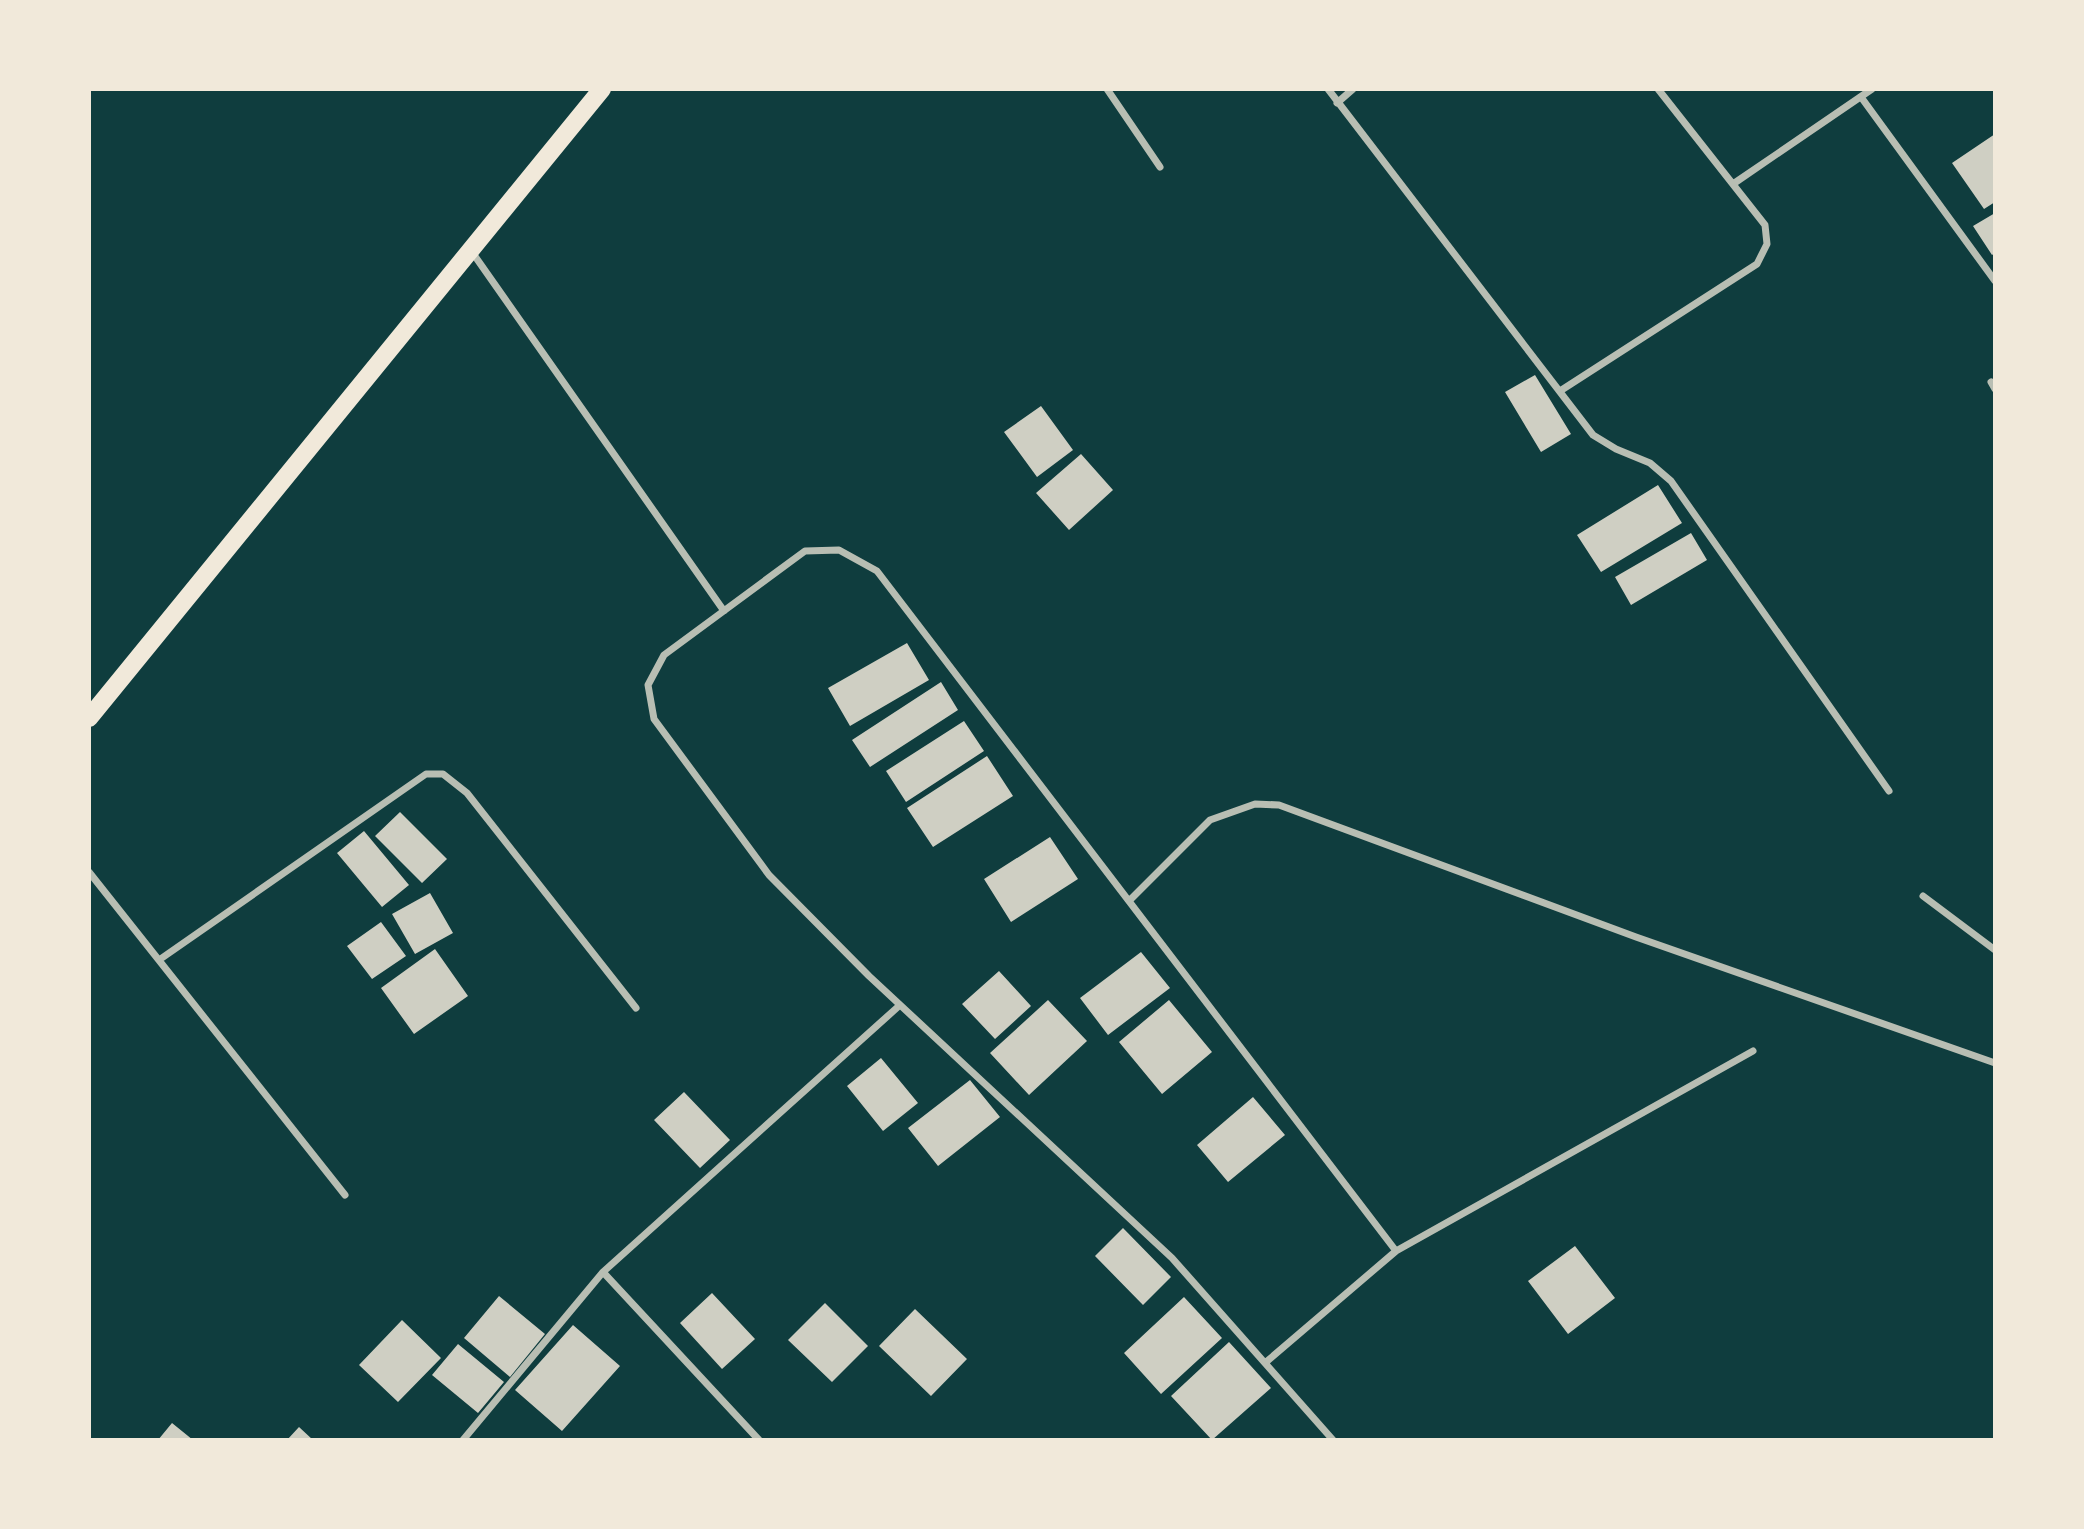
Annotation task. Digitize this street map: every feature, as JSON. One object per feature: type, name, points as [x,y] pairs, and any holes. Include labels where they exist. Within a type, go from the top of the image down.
[{"type":"main road","points":[[89,718],[472,252],[602,89]]},
{"type":"street","points":[[1107,89],[1160,167]]},
{"type":"street","points":[[1328,89],[1593,435],[1616,449],[1650,463],[1671,481],[1889,791]]},
{"type":"street","points":[[1338,103],[1353,89]]},
{"type":"street","points":[[1560,391],[1757,264],[1767,244],[1765,225],[1658,89]]},
{"type":"street","points":[[1733,184],[1872,89]]},
{"type":"street","points":[[1861,97],[1995,281]]},
{"type":"street","points":[[472,252],[724,611]]},
{"type":"street","points":[[1333,1440],[1172,1258],[900,1005],[769,875],[653,719],[648,685],[664,655],[805,551],[839,550],[877,571],[1396,1251]]},
{"type":"street","points":[[159,960],[426,774],[443,774],[467,793],[636,1008]]},
{"type":"street","points":[[1129,901],[1210,820],[1255,804],[1279,805],[1636,937],[1995,1063]]},
{"type":"street","points":[[89,872],[345,1195]]},
{"type":"street","points":[[1923,896],[1995,950]]},
{"type":"street","points":[[463,1440],[603,1272],[900,1005]]},
{"type":"street","points":[[1265,1363],[1396,1251],[1753,1051]]},
{"type":"street","points":[[603,1272],[759,1440]]},
{"type":"building","points":[[1995,134],[1995,202],[1984,209],[1952,163]]},
{"type":"building","points":[[1995,213],[1995,253],[1992,255],[1973,226]]},
{"type":"building","points":[[1535,375],[1571,434],[1541,452],[1505,392]]},
{"type":"building","points":[[1041,406],[1073,450],[1037,477],[1004,432]]},
{"type":"building","points":[[1081,454],[1113,490],[1069,530],[1036,493]]},
{"type":"building","points":[[1658,485],[1682,523],[1601,572],[1577,535]]},
{"type":"building","points":[[1691,533],[1707,560],[1631,605],[1615,577]]},
{"type":"building","points":[[907,643],[929,680],[850,726],[828,688]]},
{"type":"building","points":[[941,682],[958,710],[870,767],[852,740]]},
{"type":"building","points":[[964,721],[984,751],[906,802],[886,771]]},
{"type":"building","points":[[987,756],[1013,796],[933,847],[907,808]]},
{"type":"building","points":[[400,812],[447,859],[422,883],[375,836]]},
{"type":"building","points":[[364,831],[409,885],[382,907],[337,853]]},
{"type":"building","points":[[1050,837],[1078,879],[1011,922],[984,879]]},
{"type":"building","points":[[430,893],[453,933],[415,954],[392,914]]},
{"type":"building","points":[[381,922],[406,956],[372,979],[347,946]]},
{"type":"building","points":[[435,949],[468,996],[414,1034],[381,988]]},
{"type":"building","points":[[1141,952],[1170,988],[1108,1035],[1080,998]]},
{"type":"building","points":[[999,971],[1031,1006],[995,1039],[962,1004]]},
{"type":"building","points":[[1048,1000],[1087,1041],[1029,1095],[990,1053]]},
{"type":"building","points":[[1169,1000],[1212,1052],[1162,1094],[1119,1042]]},
{"type":"building","points":[[881,1058],[918,1103],[883,1131],[847,1086]]},
{"type":"building","points":[[970,1080],[1000,1117],[938,1166],[908,1128]]},
{"type":"building","points":[[684,1092],[730,1140],[700,1168],[654,1120]]},
{"type":"building","points":[[1253,1097],[1285,1135],[1228,1182],[1197,1145]]},
{"type":"building","points":[[1123,1228],[1171,1277],[1143,1305],[1095,1256]]},
{"type":"building","points":[[1575,1246],[1615,1298],[1568,1334],[1528,1281]]},
{"type":"building","points":[[712,1293],[755,1339],[722,1369],[680,1323]]},
{"type":"building","points":[[499,1296],[545,1334],[510,1377],[464,1338]]},
{"type":"building","points":[[1184,1297],[1222,1338],[1161,1394],[1124,1353]]},
{"type":"building","points":[[825,1303],[868,1346],[832,1382],[788,1340]]},
{"type":"building","points":[[915,1309],[967,1359],[931,1396],[879,1346]]},
{"type":"building","points":[[402,1320],[441,1358],[398,1402],[359,1365]]},
{"type":"building","points":[[573,1325],[620,1366],[562,1431],[515,1390]]},
{"type":"building","points":[[1229,1342],[1271,1388],[1212,1440],[1171,1396]]},
{"type":"building","points":[[458,1344],[504,1382],[478,1413],[432,1375]]},
{"type":"building","points":[[172,1423],[193,1440],[158,1440]]},
{"type":"building","points":[[299,1427],[313,1440],[287,1440]]}]
